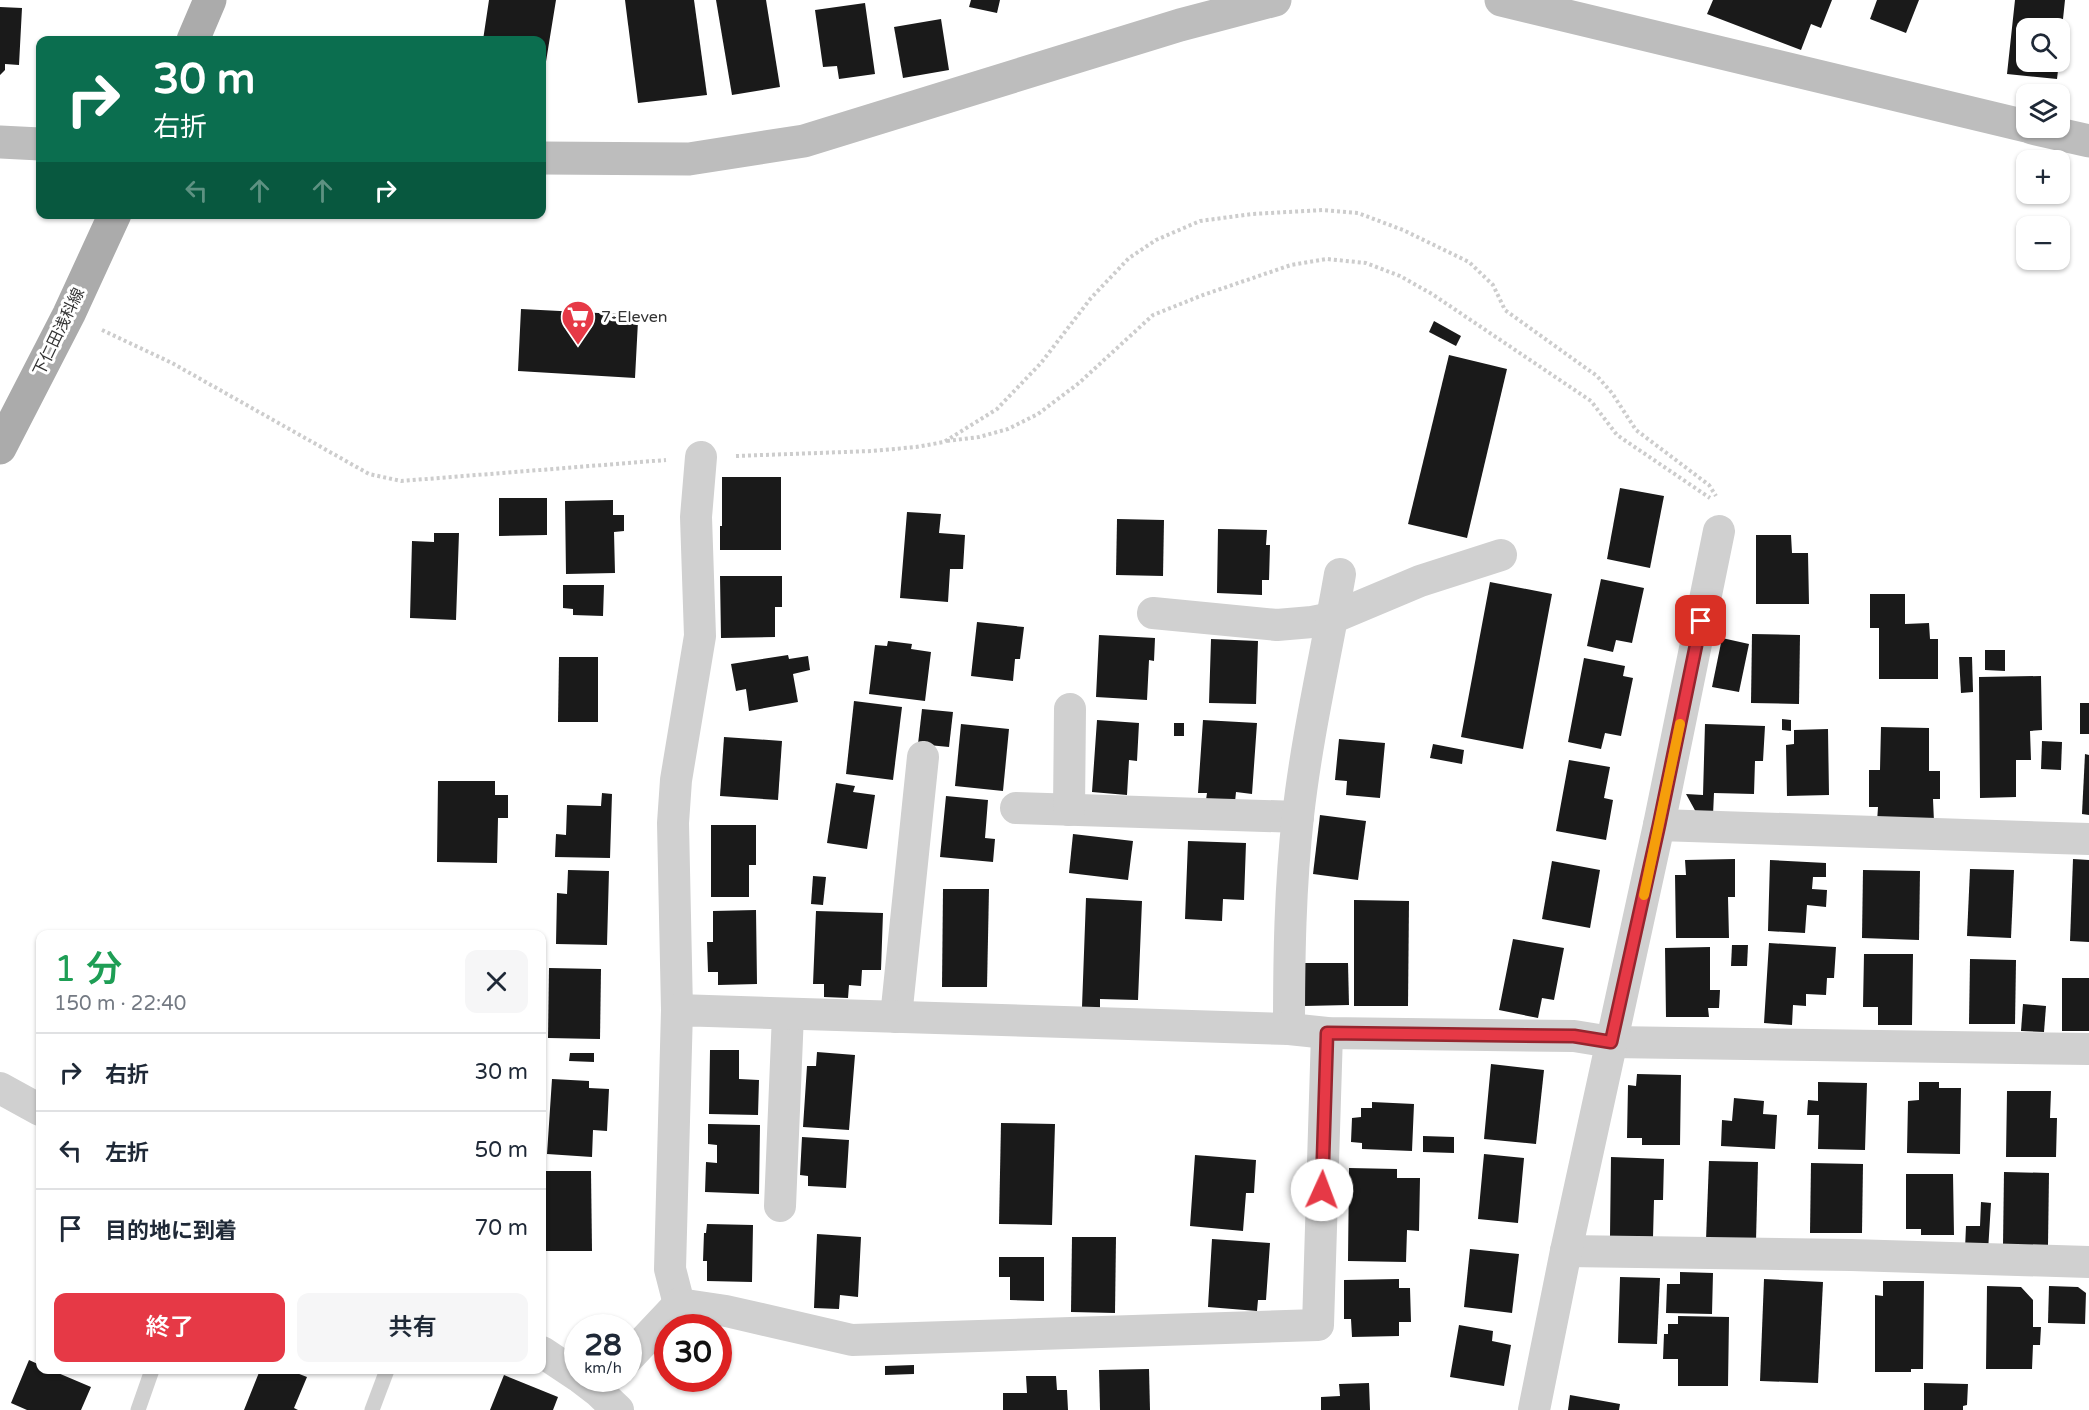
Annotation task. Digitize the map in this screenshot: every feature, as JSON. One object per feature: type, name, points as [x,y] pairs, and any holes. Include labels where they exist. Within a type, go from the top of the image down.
[{"type":"main road","points":[[195,36],[210,0]]},
{"type":"main road","name":"下仁田浅科線","points":[[0,448],[69,314],[113,219]]},
{"type":"street","points":[[546,158],[689,159],[804,141],[1179,25],[1275,0]]},
{"type":"street","points":[[1501,0],[1546,5],[2016,123]]},
{"type":"street","points":[[2070,137],[2089,141]]},
{"type":"street","points":[[0,142],[36,144]]},
{"type":"street","points":[[679,1304],[670,1269],[677,1010],[673,824],[676,780],[700,636],[696,517],[701,457]]},
{"type":"street","points":[[1534,1410],[1566,1251],[1659,825],[1719,531]]},
{"type":"street","points":[[1153,613],[1277,625],[1312,622],[1332,618],[1420,581],[1502,555]]},
{"type":"street","points":[[1289,1029],[1290,918],[1298,817],[1306,756],[1340,574]]},
{"type":"street","points":[[1070,709],[1070,810]]},
{"type":"street","points":[[896,1017],[923,757]]},
{"type":"street","points":[[1016,808],[1298,817]]},
{"type":"street","points":[[1659,825],[2089,839]]},
{"type":"street","points":[[677,1010],[1289,1029],[1327,1033],[1574,1036],[1611,1042],[2089,1049]]},
{"type":"street","points":[[780,1206],[788,1014]]},
{"type":"street","points":[[679,1304],[726,1311],[852,1340],[1318,1325],[1327,1033]]},
{"type":"street","points":[[0,1088],[36,1108]]},
{"type":"street","points":[[1566,1251],[1851,1255],[2089,1262]]},
{"type":"street","points":[[642,1343],[679,1304]]},
{"type":"street","points":[[546,1355],[564,1368]]},
{"type":"lane","points":[[138,1410],[151,1374]]},
{"type":"lane","points":[[372,1410],[386,1374]]},
{"type":"path","points":[[944,442],[997,409],[1041,363],[1099,290],[1129,258],[1156,240],[1200,221],[1252,214],[1323,210],[1358,213],[1403,230],[1469,262],[1493,285],[1505,310],[1597,376],[1636,430],[1710,485],[1723,507],[1719,531]]},
{"type":"path","points":[[69,314],[172,363],[369,474],[401,481],[701,457],[872,451],[979,437],[1008,429],[1038,414],[1079,383],[1153,315],[1291,265],[1327,259],[1366,263],[1400,276],[1432,294],[1591,401],[1617,435],[1710,498],[1717,513],[1719,531]]},
{"type":"building","points":[[489,0],[556,0],[546,62],[546,36],[484,36]]},
{"type":"building","points":[[625,0],[694,0],[707,95],[638,103]]},
{"type":"building","points":[[716,0],[766,0],[780,87],[732,95]]},
{"type":"building","points":[[971,0],[1000,0],[997,13],[969,7]]},
{"type":"building","points":[[1713,0],[1832,0],[1821,28],[1811,24],[1801,50],[1707,14]]},
{"type":"building","points":[[1877,0],[1919,0],[1906,33],[1870,19]]},
{"type":"building","points":[[2015,0],[2065,0],[2063,18],[2016,18],[2016,72],[2058,72],[2057,79],[2007,74]]},
{"type":"building","points":[[865,3],[875,74],[839,79],[837,66],[823,67],[815,10]]},
{"type":"building","points":[[0,7],[22,8],[19,65],[5,64],[5,70],[0,75]]},
{"type":"building","points":[[941,19],[949,70],[903,78],[894,27]]},
{"type":"building","name":"7-Eleven","points":[[521,309],[618,314],[618,320],[638,321],[635,378],[518,371]]},
{"type":"building","points":[[1434,321],[1461,336],[1456,346],[1429,332]]},
{"type":"building","points":[[1449,355],[1507,369],[1467,538],[1408,524]]},
{"type":"building","points":[[722,477],[781,477],[781,550],[720,550]]},
{"type":"building","points":[[1620,488],[1664,496],[1650,568],[1607,559]]},
{"type":"building","points":[[499,498],[547,498],[547,535],[499,536]]},
{"type":"building","points":[[613,500],[613,515],[624,515],[624,531],[614,532],[615,573],[566,574],[565,501]]},
{"type":"building","points":[[907,512],[941,514],[939,533],[965,535],[963,569],[950,569],[948,602],[900,598]]},
{"type":"building","points":[[1117,519],[1164,520],[1163,576],[1116,575]]},
{"type":"building","points":[[1218,529],[1267,530],[1266,545],[1270,545],[1269,580],[1262,580],[1262,595],[1217,593]]},
{"type":"building","points":[[434,533],[459,533],[456,620],[410,618],[412,541],[434,542]]},
{"type":"building","points":[[1756,535],[1791,535],[1792,553],[1808,553],[1809,604],[1756,604]]},
{"type":"building","points":[[720,576],[782,576],[782,607],[775,607],[775,637],[721,638]]},
{"type":"building","points":[[1601,579],[1644,588],[1632,643],[1616,640],[1613,652],[1587,646]]},
{"type":"building","points":[[1490,582],[1552,594],[1523,749],[1461,737]]},
{"type":"building","points":[[563,585],[604,585],[603,616],[573,615],[573,609],[563,608]]},
{"type":"building","points":[[1870,594],[1905,594],[1905,624],[1929,623],[1930,639],[1938,639],[1938,679],[1879,679],[1879,628],[1870,628]]},
{"type":"building","points":[[977,622],[1024,627],[1020,659],[1015,659],[1013,681],[971,676]]},
{"type":"building","points":[[1752,634],[1800,635],[1799,704],[1751,703]]},
{"type":"building","points":[[1099,635],[1155,638],[1154,661],[1149,660],[1147,700],[1096,697]]},
{"type":"building","points":[[1722,638],[1749,644],[1739,692],[1712,687]]},
{"type":"building","points":[[1211,639],[1258,641],[1256,704],[1209,703]]},
{"type":"building","points":[[888,641],[912,644],[911,649],[931,652],[925,701],[869,694],[875,645],[887,646]]},
{"type":"building","points":[[1985,650],[2005,650],[2005,671],[1985,670]]},
{"type":"building","points":[[788,655],[789,659],[808,656],[810,670],[793,674],[798,702],[749,711],[746,689],[736,691],[731,664]]},
{"type":"building","points":[[559,657],[598,657],[598,722],[558,722]]},
{"type":"building","points":[[1959,657],[1972,657],[1973,692],[1961,693]]},
{"type":"building","points":[[1584,658],[1625,666],[1623,676],[1633,678],[1621,736],[1605,733],[1601,749],[1568,742]]},
{"type":"building","points":[[2041,676],[2042,730],[2030,731],[2031,760],[2016,760],[2016,797],[1980,798],[1979,677]]},
{"type":"building","points":[[854,701],[902,707],[893,780],[846,774]]},
{"type":"building","points":[[2080,703],[2089,703],[2089,734],[2080,734]]},
{"type":"building","points":[[922,709],[953,712],[949,747],[918,744]]},
{"type":"building","points":[[1782,719],[1791,720],[1791,731],[1782,730]]},
{"type":"building","points":[[1097,720],[1139,723],[1137,761],[1129,760],[1127,795],[1092,792]]},
{"type":"building","points":[[1203,720],[1257,723],[1252,794],[1236,792],[1235,802],[1206,800],[1207,793],[1198,793]]},
{"type":"building","points":[[1174,723],[1184,723],[1184,736],[1174,736]]},
{"type":"building","points":[[961,724],[1009,729],[1003,791],[955,786]]},
{"type":"building","points":[[1705,724],[1765,726],[1763,761],[1755,761],[1754,794],[1714,793],[1713,815],[1697,814],[1686,794],[1703,795]]},
{"type":"building","points":[[1881,727],[1929,728],[1929,771],[1940,771],[1940,799],[1933,799],[1934,822],[1877,822],[1878,807],[1869,807],[1869,770],[1880,770]]},
{"type":"building","points":[[1828,729],[1829,795],[1787,796],[1786,745],[1794,744],[1794,730]]},
{"type":"building","points":[[724,737],[782,741],[778,800],[720,796]]},
{"type":"building","points":[[1339,739],[1385,743],[1380,798],[1346,795],[1347,781],[1335,780]]},
{"type":"building","points":[[2042,741],[2062,742],[2061,770],[2041,769]]},
{"type":"building","points":[[1433,744],[1464,750],[1462,764],[1430,758]]},
{"type":"building","points":[[2085,754],[2089,755],[2089,815],[2082,814]]},
{"type":"building","points":[[1569,760],[1610,767],[1604,798],[1613,800],[1606,840],[1556,831]]},
{"type":"building","points":[[438,781],[495,781],[495,795],[508,795],[508,818],[498,818],[497,863],[437,862]]},
{"type":"building","points":[[836,783],[855,786],[853,792],[875,795],[867,849],[827,843]]},
{"type":"building","points":[[602,793],[612,794],[610,858],[555,857],[556,834],[566,835],[567,805],[601,806]]},
{"type":"building","points":[[946,796],[988,800],[985,838],[995,839],[993,862],[940,857]]},
{"type":"building","points":[[1320,815],[1366,821],[1358,880],[1313,874]]},
{"type":"building","points":[[711,825],[756,825],[756,865],[749,865],[749,897],[711,897]]},
{"type":"building","points":[[1073,834],[1133,841],[1128,880],[1069,873]]},
{"type":"building","points":[[1188,841],[1246,843],[1244,900],[1223,899],[1222,921],[1185,919]]},
{"type":"building","points":[[1735,859],[1735,897],[1728,897],[1729,938],[1676,938],[1675,875],[1686,875],[1685,860]]},
{"type":"building","points":[[2073,859],[2089,860],[2089,942],[2070,941]]},
{"type":"building","points":[[1770,860],[1826,863],[1826,877],[1813,877],[1812,889],[1827,890],[1826,907],[1807,905],[1805,933],[1768,931]]},
{"type":"building","points":[[1552,861],[1600,870],[1590,928],[1542,919]]},
{"type":"building","points":[[1970,869],[2014,870],[2011,938],[1967,936]]},
{"type":"building","points":[[568,870],[609,871],[607,945],[556,944],[557,893],[567,894]]},
{"type":"building","points":[[1863,870],[1920,871],[1919,940],[1862,938]]},
{"type":"building","points":[[813,876],[826,877],[823,905],[811,904]]},
{"type":"building","points":[[943,889],[989,889],[987,987],[942,987]]},
{"type":"building","points":[[1086,898],[1142,901],[1138,1000],[1100,999],[1100,1008],[1082,1007]]},
{"type":"building","points":[[1354,900],[1409,901],[1408,1006],[1354,1006]]},
{"type":"building","points":[[756,910],[757,984],[718,985],[718,972],[708,972],[707,942],[713,942],[713,911]]},
{"type":"building","points":[[816,911],[883,913],[881,970],[862,970],[861,986],[849,985],[848,998],[824,997],[824,984],[813,984]]},
{"type":"building","points":[[1513,939],[1564,948],[1554,1000],[1542,998],[1538,1018],[1499,1010]]},
{"type":"building","points":[[1769,943],[1836,947],[1834,978],[1827,978],[1826,995],[1806,994],[1806,1006],[1793,1005],[1792,1025],[1764,1023]]},
{"type":"building","points":[[1732,945],[1748,945],[1747,966],[1731,966]]},
{"type":"building","points":[[1710,947],[1710,990],[1720,990],[1719,1008],[1708,1008],[1709,1017],[1666,1017],[1665,948]]},
{"type":"building","points":[[1864,954],[1913,954],[1912,1025],[1878,1025],[1878,1007],[1863,1007]]},
{"type":"building","points":[[1970,959],[2016,960],[2015,1024],[1969,1024]]},
{"type":"building","points":[[1303,963],[1348,963],[1349,1005],[1304,1006]]},
{"type":"building","points":[[549,968],[601,969],[600,1039],[548,1038]]},
{"type":"building","points":[[2062,978],[2089,978],[2089,1031],[2062,1031]]},
{"type":"building","points":[[2023,1004],[2046,1006],[2044,1032],[2021,1031]]},
{"type":"building","points":[[710,1050],[739,1050],[739,1079],[759,1080],[758,1115],[709,1114]]},
{"type":"building","points":[[817,1052],[855,1055],[849,1130],[803,1127],[807,1066],[816,1066]]},
{"type":"building","points":[[570,1053],[594,1053],[594,1062],[569,1061]]},
{"type":"building","points":[[1491,1064],[1544,1070],[1536,1144],[1484,1139]]},
{"type":"building","points":[[1637,1074],[1681,1075],[1680,1145],[1642,1145],[1642,1138],[1627,1138],[1628,1085],[1636,1086]]},
{"type":"building","points":[[552,1079],[589,1081],[589,1088],[609,1089],[607,1131],[593,1130],[592,1157],[547,1154]]},
{"type":"building","points":[[1818,1082],[1867,1083],[1865,1150],[1818,1149],[1819,1115],[1807,1115],[1808,1100],[1818,1101]]},
{"type":"building","points":[[1919,1082],[1939,1082],[1939,1088],[1961,1088],[1960,1154],[1907,1153],[1908,1101],[1919,1100]]},
{"type":"building","points":[[2007,1091],[2051,1091],[2050,1118],[2057,1118],[2056,1157],[2006,1157]]},
{"type":"building","points":[[1734,1098],[1764,1101],[1763,1114],[1777,1115],[1775,1149],[1721,1146],[1722,1120],[1732,1121]]},
{"type":"building","points":[[1372,1102],[1414,1104],[1412,1151],[1362,1149],[1362,1143],[1351,1142],[1352,1118],[1361,1117],[1361,1108],[1372,1108]]},
{"type":"building","points":[[1001,1123],[1055,1124],[1052,1225],[999,1224]]},
{"type":"building","points":[[708,1124],[760,1125],[759,1194],[705,1192],[706,1162],[717,1163],[717,1145],[708,1144]]},
{"type":"building","points":[[1423,1136],[1454,1137],[1454,1153],[1423,1152]]},
{"type":"building","points":[[802,1137],[849,1140],[846,1188],[808,1186],[808,1176],[800,1175]]},
{"type":"building","points":[[1484,1154],[1524,1158],[1518,1223],[1478,1219]]},
{"type":"building","points":[[1195,1155],[1256,1160],[1254,1193],[1246,1193],[1243,1231],[1190,1226]]},
{"type":"building","points":[[1611,1157],[1664,1159],[1663,1200],[1654,1200],[1653,1237],[1610,1236]]},
{"type":"building","points":[[1709,1161],[1758,1162],[1756,1241],[1706,1240]]},
{"type":"building","points":[[1811,1163],[1863,1164],[1862,1233],[1810,1233]]},
{"type":"building","points":[[1349,1168],[1397,1169],[1397,1178],[1420,1178],[1419,1231],[1407,1230],[1406,1262],[1348,1261]]},
{"type":"building","points":[[546,1171],[591,1171],[592,1251],[546,1251]]},
{"type":"building","points":[[2004,1172],[2049,1173],[2048,1245],[2003,1245]]},
{"type":"building","points":[[1906,1174],[1953,1174],[1954,1235],[1921,1235],[1921,1229],[1906,1229]]},
{"type":"building","points":[[1981,1202],[1991,1203],[1988,1251],[1965,1249],[1966,1226],[1980,1226]]},
{"type":"building","points":[[707,1224],[753,1225],[752,1282],[707,1281],[707,1261],[703,1261],[704,1233],[706,1233]]},
{"type":"building","points":[[817,1234],[861,1237],[858,1297],[840,1295],[839,1309],[814,1308]]},
{"type":"building","points":[[1072,1237],[1116,1237],[1115,1313],[1071,1312]]},
{"type":"building","points":[[1212,1239],[1270,1243],[1266,1300],[1258,1300],[1257,1311],[1208,1307]]},
{"type":"building","points":[[1470,1249],[1519,1254],[1512,1313],[1464,1307]]},
{"type":"building","points":[[999,1257],[1044,1257],[1044,1301],[1010,1300],[1010,1277],[999,1277]]},
{"type":"building","points":[[1680,1272],[1713,1273],[1712,1314],[1666,1313],[1667,1284],[1680,1284]]},
{"type":"building","points":[[1620,1277],[1660,1278],[1657,1344],[1618,1343]]},
{"type":"building","points":[[1399,1279],[1399,1288],[1410,1288],[1411,1322],[1399,1322],[1399,1336],[1352,1337],[1351,1319],[1344,1319],[1344,1280]]},
{"type":"building","points":[[1764,1279],[1823,1282],[1818,1383],[1760,1381]]},
{"type":"building","points":[[1883,1281],[1924,1281],[1923,1369],[1911,1369],[1911,1372],[1875,1372],[1875,1295],[1883,1296]]},
{"type":"building","points":[[1987,1286],[2021,1287],[2033,1300],[2033,1327],[2041,1327],[2040,1345],[2033,1345],[2032,1369],[1986,1369]]},
{"type":"building","points":[[2049,1286],[2078,1287],[2086,1293],[2085,1324],[2048,1323]]},
{"type":"building","points":[[1678,1316],[1729,1317],[1728,1386],[1678,1386],[1678,1359],[1663,1359],[1664,1334],[1668,1334],[1668,1324],[1678,1324]]},
{"type":"building","points":[[1459,1325],[1493,1331],[1492,1341],[1511,1345],[1504,1386],[1450,1377]]},
{"type":"building","points":[[29,1360],[36,1363],[36,1374],[60,1374],[91,1387],[81,1410],[27,1410],[11,1403]]},
{"type":"building","points":[[914,1365],[914,1374],[885,1375],[885,1366]]},
{"type":"building","points":[[1149,1369],[1150,1410],[1100,1410],[1099,1370]]},
{"type":"building","points":[[258,1374],[299,1374],[307,1377],[294,1408],[298,1410],[244,1410]]},
{"type":"building","points":[[504,1375],[558,1397],[553,1410],[490,1410]]},
{"type":"building","points":[[1026,1376],[1056,1376],[1057,1390],[1067,1390],[1068,1410],[1003,1410],[1003,1393],[1027,1393]]},
{"type":"building","points":[[1369,1383],[1370,1410],[1321,1410],[1321,1397],[1340,1396],[1339,1384]]},
{"type":"building","points":[[1924,1383],[1968,1384],[1967,1405],[1963,1406],[1963,1410],[1924,1410]]},
{"type":"building","points":[[1570,1395],[1620,1404],[1619,1410],[1568,1410]]},
{"type":"slow traffic","points":[[1644,895],[1680,724]]},
{"type":"place","name":"7-Eleven","points":[[578,346]]},
{"type":"route","points":[[1322,1190],[1327,1033],[1574,1036],[1611,1042],[1701,621]]}]
